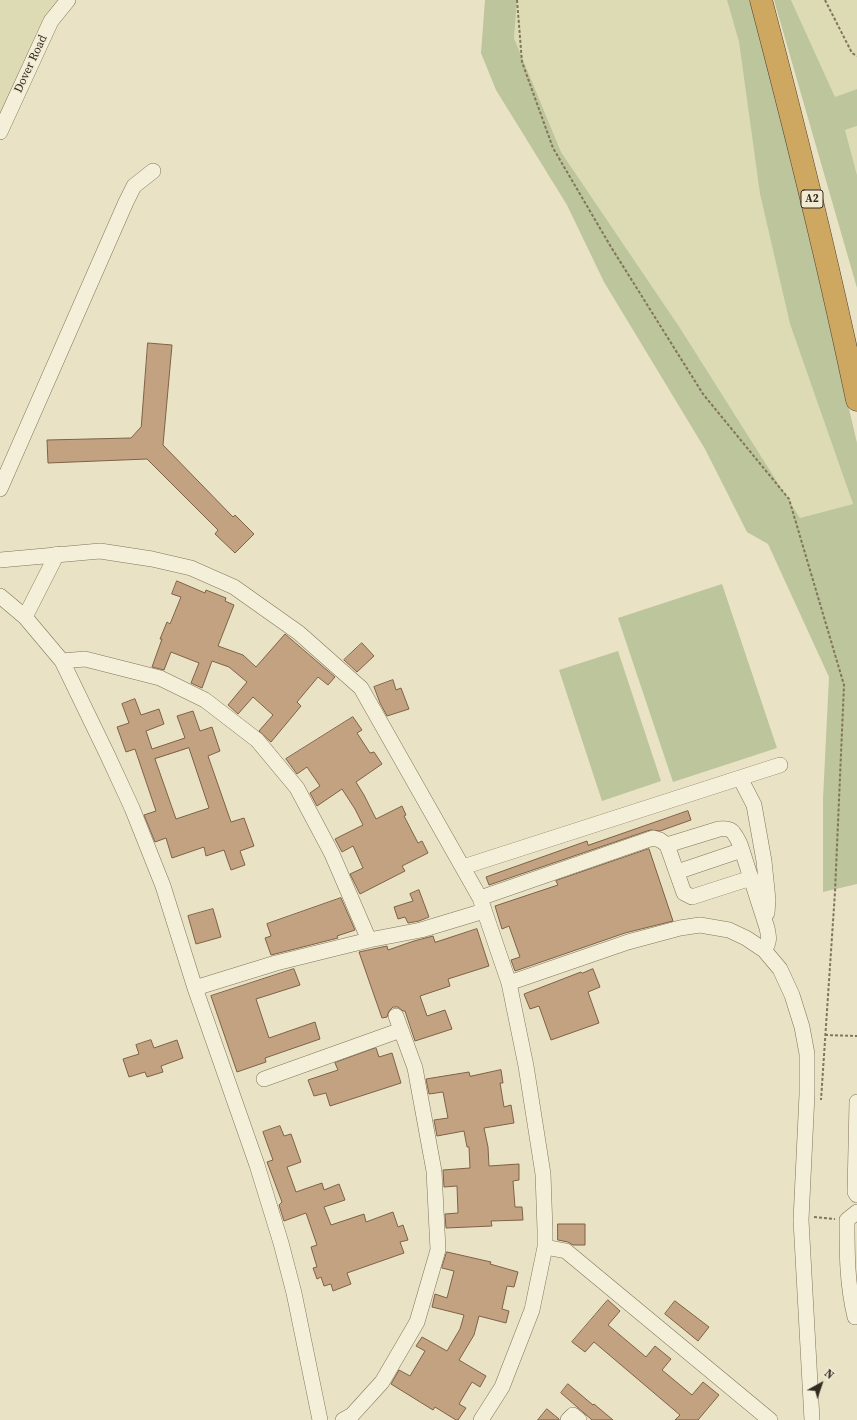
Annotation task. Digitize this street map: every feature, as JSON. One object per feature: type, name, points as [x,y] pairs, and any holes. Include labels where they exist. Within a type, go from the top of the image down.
[{"type":"highway","name":"A2","points":[[761,0],[808,183],[841,323],[857,400]]},
{"type":"street","name":"Dover Road","points":[[0,132],[51,22],[68,0]]},
{"type":"street","points":[[0,489],[126,202],[134,186],[153,170]]},
{"type":"street","points":[[0,560],[100,551],[152,559],[191,568],[234,587],[299,633],[361,688],[463,867],[482,904],[509,983],[526,1066],[543,1174],[545,1247],[532,1310],[502,1388],[481,1420]]},
{"type":"street","points":[[25,617],[57,554]]},
{"type":"street","points":[[0,596],[25,617],[62,661],[132,808],[163,886],[195,988],[257,1165],[281,1243],[294,1293],[320,1420]]},
{"type":"street","points":[[62,661],[85,659],[160,678],[206,700],[257,740],[297,788],[332,854],[369,940]]},
{"type":"street","points":[[463,867],[780,765]]},
{"type":"street","points":[[740,778],[754,805],[764,861],[768,900],[766,924]]},
{"type":"street","points":[[667,845],[719,828],[727,828],[733,832],[742,850],[766,924],[769,940],[768,945],[764,950]]},
{"type":"street","points":[[195,988],[276,963],[369,940],[421,930],[482,904],[653,838],[660,840],[667,845],[684,893],[692,897],[751,878]]},
{"type":"street","points":[[677,872],[742,850]]},
{"type":"street","points":[[509,983],[628,942],[680,928],[700,925],[729,930],[746,938],[764,950],[780,969],[792,994],[802,1027],[807,1054],[807,1094],[801,1220],[812,1420]]},
{"type":"street","points":[[264,1079],[398,1023],[415,1068],[434,1171],[438,1250],[417,1322],[382,1382],[352,1416],[343,1420]]},
{"type":"street","points":[[857,1102],[855,1192],[857,1195]]},
{"type":"street","points":[[852,1216],[852,1258],[847,1274],[855,1317],[857,1316]]},
{"type":"street","points":[[545,1247],[566,1251],[770,1420]]},
{"type":"street","points":[[568,1420],[573,1415],[580,1420]]},
{"type":"path","points":[[517,0],[522,62],[553,148],[610,246],[702,394],[789,499],[844,685],[835,892],[826,1035],[857,1036]]},
{"type":"path","points":[[825,0],[852,53],[857,56]]},
{"type":"path","points":[[814,1217],[852,1216]]},
{"type":"shaded area","points":[[0,0],[58,0],[41,25],[0,114]]},
{"type":"shaded area","points":[[517,0],[727,0],[739,42],[760,194],[790,324],[853,504],[800,518],[680,328],[561,152],[514,38]]},
{"type":"shaded area","points":[[791,0],[857,0],[857,89],[835,97]]},
{"type":"shaded area","points":[[857,126],[857,175],[845,130]]},
{"type":"green space","points":[[485,0],[517,0],[514,38],[561,152],[680,328],[800,518],[853,504],[790,324],[760,194],[739,42],[727,0],[754,0],[857,443],[857,884],[823,892],[823,799],[829,677],[768,544],[747,532],[705,449],[604,282],[567,205],[496,90],[481,53]]},
{"type":"green space","points":[[774,0],[791,0],[835,97],[857,89],[857,126],[845,130],[857,175],[857,288]]},
{"type":"green space","points":[[722,584],[777,748],[673,782],[618,618]]},
{"type":"green space","points":[[618,651],[661,781],[602,801],[559,670]]},
{"type":"building","points":[[148,343],[172,345],[163,445],[233,517],[235,515],[254,534],[235,553],[215,534],[218,530],[147,459],[48,463],[47,440],[131,438],[141,427]]},
{"type":"building","points":[[177,581],[205,593],[206,590],[226,598],[225,601],[234,605],[218,646],[243,655],[256,667],[285,634],[335,677],[328,685],[318,677],[297,702],[301,706],[271,742],[259,731],[273,715],[253,697],[238,714],[228,705],[247,682],[229,667],[212,661],[202,688],[191,683],[199,663],[171,652],[164,670],[152,667],[162,639],[160,639],[167,622],[170,624],[181,597],[172,594]]},
{"type":"building","points":[[362,643],[374,656],[357,672],[344,660]]},
{"type":"building","points":[[393,680],[396,690],[401,688],[409,709],[387,716],[374,687]]},
{"type":"building","points":[[135,699],[141,715],[159,709],[164,724],[146,731],[152,749],[185,738],[177,716],[193,711],[200,731],[212,727],[220,751],[208,756],[231,822],[244,818],[254,846],[240,851],[245,865],[231,870],[224,850],[206,856],[204,847],[172,858],[166,838],[155,842],[144,815],[156,811],[135,749],[126,752],[117,727],[129,723],[122,704]],"holes":[[[189,748],[209,808],[176,819],[155,759]]]},
{"type":"building","points":[[353,717],[362,730],[357,733],[370,753],[374,752],[382,764],[356,782],[376,819],[402,806],[406,815],[404,816],[418,843],[422,841],[428,853],[402,866],[405,871],[360,894],[350,874],[363,868],[353,846],[342,852],[335,839],[363,825],[355,809],[342,789],[317,806],[310,793],[320,786],[307,767],[297,774],[286,759]]},
{"type":"building","points":[[688,811],[691,820],[660,831],[650,830],[489,885],[486,877],[587,841],[588,845]]},
{"type":"building","points":[[649,849],[673,921],[625,933],[515,971],[511,960],[520,957],[509,926],[502,929],[495,906],[558,885],[556,881]]},
{"type":"building","points":[[419,890],[429,917],[408,923],[405,917],[398,919],[394,907],[413,901],[410,894]]},
{"type":"building","points":[[341,898],[355,930],[337,936],[338,938],[271,955],[265,938],[271,936],[267,924]]},
{"type":"building","points":[[213,909],[221,937],[196,944],[188,916]]},
{"type":"building","points":[[477,929],[489,966],[448,979],[450,986],[420,996],[427,1016],[445,1010],[452,1029],[415,1041],[405,1011],[398,1007],[393,1007],[389,1011],[387,1017],[382,1018],[359,952],[387,946],[388,950],[433,936],[435,942]]},
{"type":"building","points":[[294,969],[300,985],[256,999],[269,1038],[315,1022],[320,1039],[265,1058],[266,1062],[237,1072],[211,996]]},
{"type":"building","points":[[593,969],[600,987],[588,992],[599,1023],[551,1040],[539,1006],[530,1009],[524,994],[581,972],[582,973]]},
{"type":"building","points":[[151,1040],[154,1048],[177,1040],[183,1058],[161,1066],[163,1072],[147,1077],[145,1072],[129,1077],[123,1059],[139,1054],[136,1045]]},
{"type":"building","points":[[376,1048],[379,1057],[392,1053],[401,1083],[330,1106],[326,1093],[314,1096],[308,1080],[338,1070],[335,1063]]},
{"type":"building","points":[[501,1070],[503,1083],[500,1083],[504,1107],[511,1105],[514,1123],[484,1128],[488,1147],[489,1166],[519,1164],[519,1180],[513,1181],[515,1207],[522,1207],[523,1220],[491,1221],[492,1226],[446,1228],[445,1214],[458,1213],[457,1186],[444,1187],[443,1170],[470,1168],[469,1147],[467,1147],[464,1131],[437,1136],[434,1120],[448,1118],[443,1092],[429,1094],[426,1079],[469,1072],[470,1076]]},
{"type":"building","points":[[280,1126],[284,1136],[291,1134],[301,1162],[287,1167],[296,1192],[322,1183],[324,1190],[339,1184],[345,1200],[324,1207],[331,1225],[364,1214],[366,1222],[393,1212],[398,1227],[403,1225],[408,1240],[400,1242],[404,1253],[347,1273],[351,1284],[333,1291],[331,1284],[324,1286],[321,1277],[317,1279],[313,1268],[317,1267],[311,1247],[317,1245],[306,1213],[284,1221],[279,1205],[282,1202],[267,1162],[273,1160],[263,1132]]},
{"type":"building","points":[[558,1224],[585,1224],[585,1245],[573,1245],[568,1242],[558,1240]]},
{"type":"building","points":[[447,1252],[491,1262],[490,1264],[518,1272],[514,1287],[507,1286],[502,1309],[509,1311],[506,1323],[479,1316],[474,1335],[459,1360],[486,1376],[480,1387],[472,1382],[459,1404],[466,1408],[458,1420],[435,1407],[433,1410],[391,1384],[399,1370],[410,1376],[425,1351],[416,1346],[422,1337],[447,1351],[460,1329],[464,1315],[432,1307],[435,1294],[447,1298],[454,1271],[442,1268]]},
{"type":"building","points":[[608,1300],[620,1311],[608,1325],[646,1357],[655,1346],[671,1359],[662,1370],[692,1395],[703,1382],[719,1395],[698,1420],[675,1420],[680,1415],[594,1342],[585,1352],[572,1342]]},
{"type":"building","points":[[675,1301],[709,1327],[698,1341],[665,1314]]},
{"type":"building","points":[[568,1384],[613,1420],[592,1420],[561,1393]]},
{"type":"building","points":[[547,1409],[559,1419],[559,1420],[538,1420]]}]
